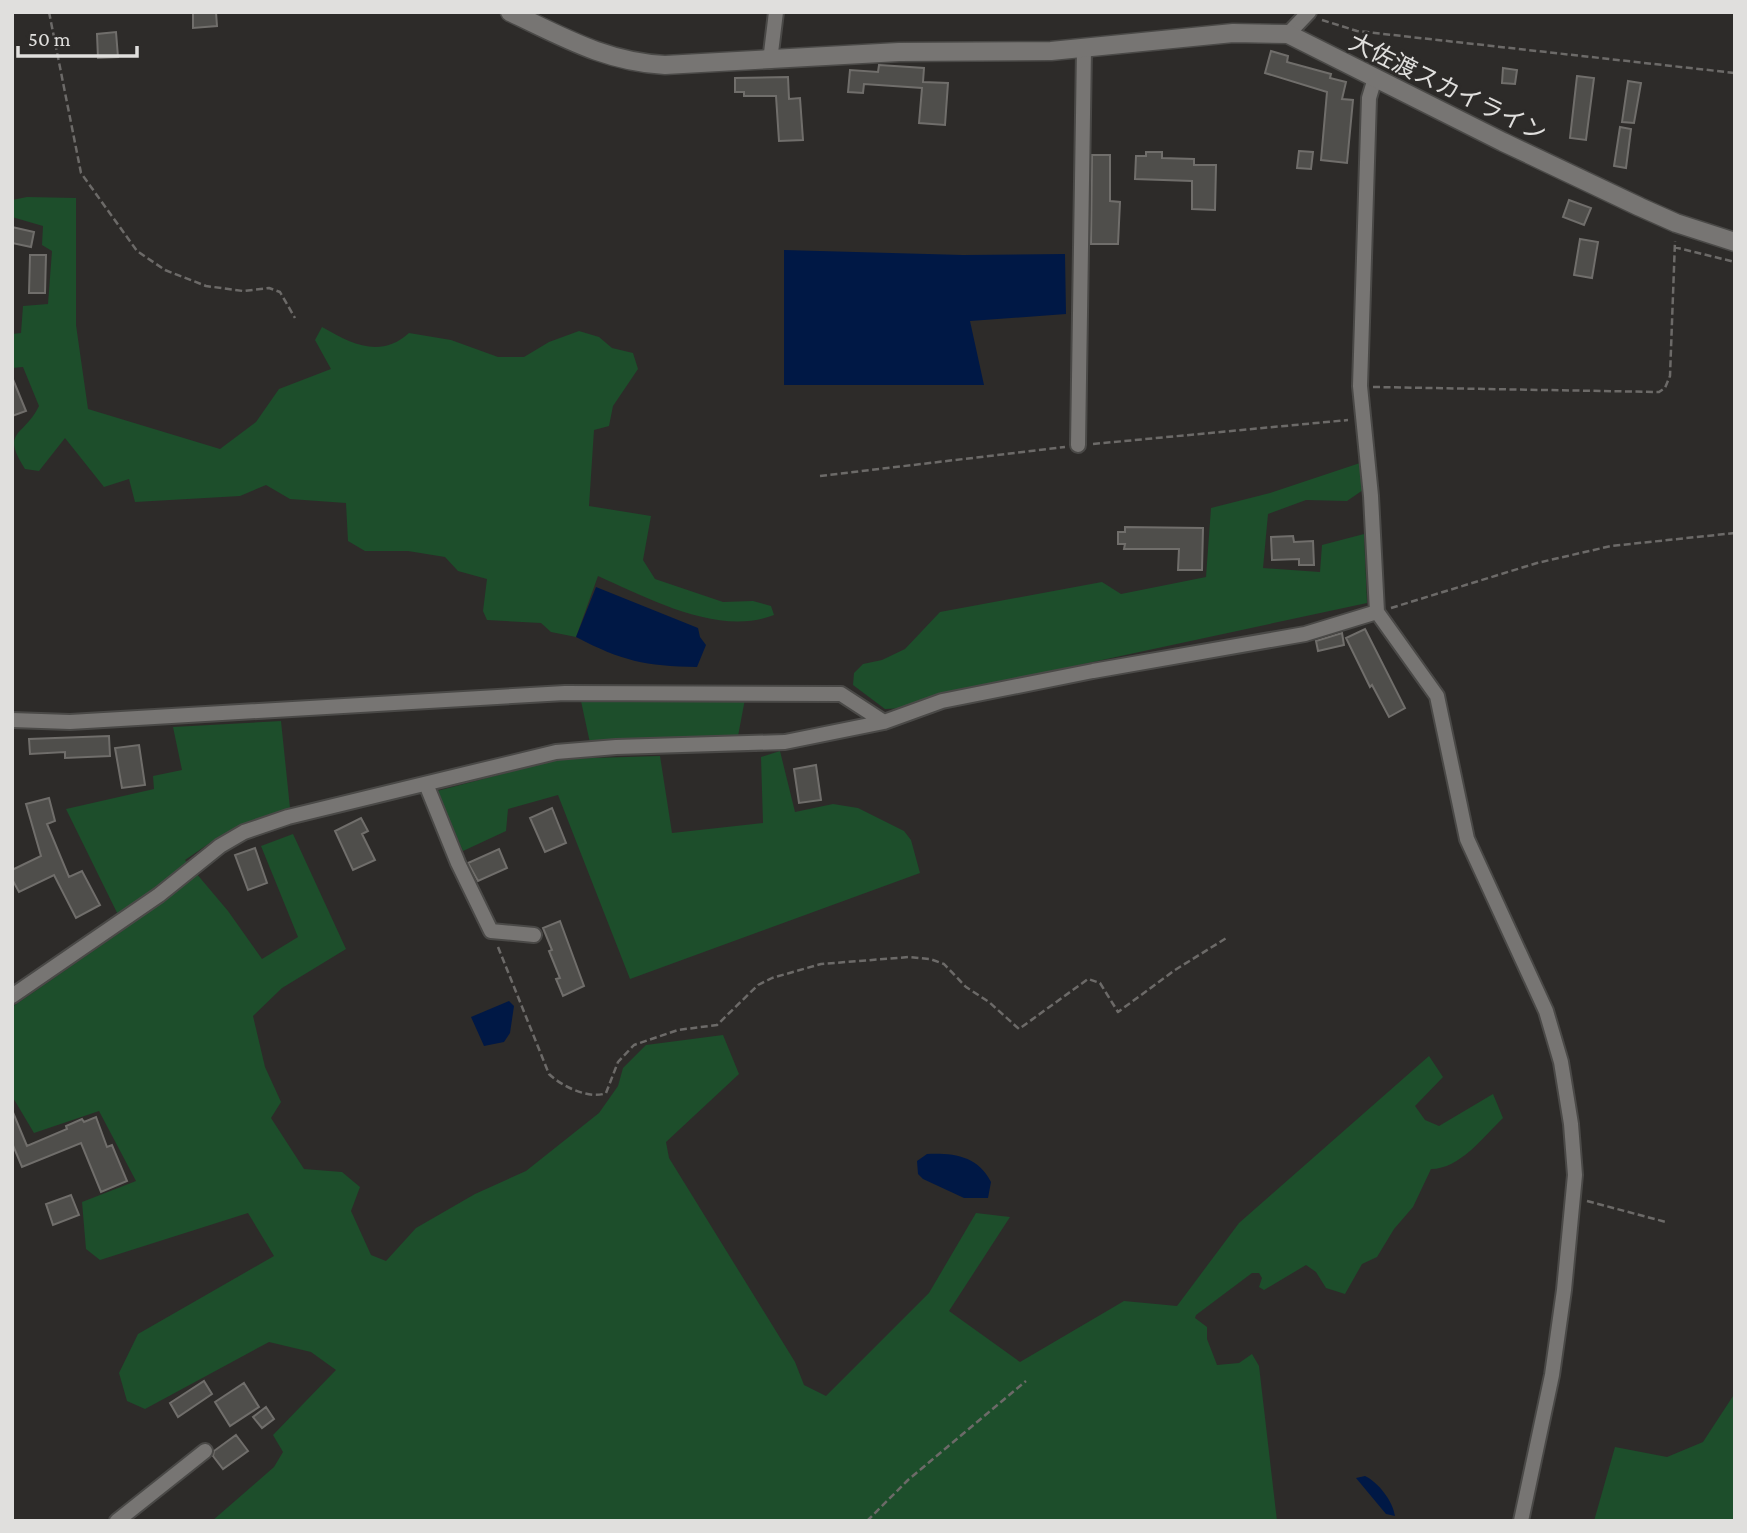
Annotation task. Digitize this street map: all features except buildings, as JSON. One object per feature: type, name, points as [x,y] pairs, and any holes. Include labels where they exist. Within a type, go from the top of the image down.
[{"type":"street","name":"大佐渡スカイライン","points":[[510,12],[603,56],[633,64],[770,61],[898,52],[1084,49],[1233,33],[1288,34],[1503,142],[1676,223],[1735,242]]},
{"type":"street","points":[[770,61],[776,12]]},
{"type":"street","points":[[1288,34],[1308,14]]},
{"type":"street","points":[[1078,445],[1084,49]]},
{"type":"street","points":[[1375,78],[1369,98],[1360,386],[1370,473],[1377,612],[1437,696],[1468,839],[1546,1011],[1561,1062],[1571,1124],[1574,1198],[1552,1375],[1521,1521]]},
{"type":"street","points":[[12,996],[159,895],[220,846],[244,832],[288,817],[556,752],[616,747],[785,742],[884,722],[942,701],[1305,634],[1377,612]]},
{"type":"street","points":[[12,720],[70,723],[565,693],[841,694],[884,722]]},
{"type":"street","points":[[426,784],[457,863],[491,931],[534,935]]},
{"type":"street","points":[[117,1521],[205,1451]]},
{"type":"path","points":[[49,12],[81,173],[137,251],[164,270],[206,286],[243,291],[269,288],[280,292],[295,317]]},
{"type":"path","points":[[1308,14],[1357,31],[1735,73]]},
{"type":"path","points":[[1360,386],[1659,392],[1665,388],[1670,376],[1676,223]]},
{"type":"path","points":[[1674,247],[1735,262]]},
{"type":"path","points":[[1377,612],[1537,563],[1611,546],[1735,533]]},
{"type":"path","points":[[491,931],[549,1074],[559,1082],[594,1096],[606,1093],[618,1062],[634,1045],[678,1030],[716,1025],[758,985],[795,970],[821,964],[909,957],[930,959],[944,964],[966,987],[989,1002],[1019,1028],[1088,979],[1100,983],[1118,1012],[1175,970],[1228,937]]},
{"type":"path","points":[[1574,1198],[1666,1222]]},
{"type":"path","points":[[867,1521],[908,1480],[1026,1381]]},
{"type":"green space","points":[[27,197],[76,198],[76,325],[88,409],[220,449],[256,422],[279,389],[331,369],[315,340],[322,327],[344,339],[366,346],[387,345],[409,333],[451,340],[498,357],[524,357],[549,342],[579,331],[599,337],[612,348],[633,353],[638,369],[613,406],[609,426],[594,430],[589,506],[651,516],[643,560],[655,579],[723,602],[753,601],[771,606],[774,615],[753,621],[707,618],[661,604],[598,576],[576,637],[551,632],[541,623],[487,620],[483,611],[487,579],[458,571],[445,557],[408,551],[365,551],[348,541],[346,503],[290,499],[266,485],[240,496],[135,502],[129,479],[104,487],[65,438],[39,471],[25,469],[14,440],[39,406],[23,367],[12,368],[12,334],[21,333],[23,306],[48,304],[52,251],[42,245],[43,226],[12,217],[12,200]]},
{"type":"green space","points":[[1360,463],[1363,490],[1347,501],[1306,500],[1268,514],[1263,568],[1320,572],[1322,545],[1364,534],[1367,603],[981,686],[905,708],[885,709],[853,685],[854,673],[863,664],[882,660],[905,649],[940,612],[1102,582],[1121,594],[1206,577],[1211,508],[1270,493]]},
{"type":"green space","points":[[745,699],[738,736],[590,743],[581,701]]},
{"type":"green space","points":[[281,721],[290,808],[220,836],[185,860],[228,911],[262,959],[298,937],[261,846],[293,834],[346,949],[282,988],[253,1016],[265,1067],[281,1102],[271,1118],[304,1169],[342,1172],[360,1187],[351,1211],[371,1255],[386,1261],[416,1228],[475,1194],[526,1171],[599,1113],[618,1086],[623,1068],[646,1045],[723,1035],[739,1074],[666,1142],[669,1158],[795,1362],[804,1385],[826,1396],[929,1293],[976,1213],[1010,1217],[949,1311],[1020,1362],[1124,1301],[1177,1306],[1239,1223],[1429,1056],[1443,1077],[1415,1106],[1425,1120],[1439,1126],[1493,1094],[1503,1118],[1461,1158],[1442,1168],[1431,1169],[1413,1207],[1394,1229],[1377,1257],[1362,1264],[1345,1294],[1326,1288],[1316,1272],[1306,1265],[1264,1290],[1259,1287],[1262,1278],[1259,1273],[1252,1273],[1196,1315],[1195,1318],[1207,1327],[1207,1339],[1217,1365],[1239,1363],[1252,1354],[1259,1366],[1277,1521],[212,1521],[274,1467],[283,1452],[273,1435],[336,1370],[311,1352],[269,1342],[145,1409],[127,1401],[119,1373],[138,1334],[274,1256],[248,1213],[100,1260],[86,1249],[82,1202],[136,1181],[99,1111],[34,1133],[12,1096],[12,1007],[125,929],[66,809],[154,789],[153,776],[182,770],[173,727]]},
{"type":"green space","points":[[780,751],[795,812],[833,804],[858,808],[904,831],[911,840],[920,873],[630,979],[558,795],[508,809],[506,831],[463,851],[437,791],[560,759],[660,756],[672,833],[763,823],[761,757]]},
{"type":"green space","points":[[1735,1393],[1735,1521],[1594,1521],[1615,1447],[1667,1457],[1703,1442]]},
{"type":"water","points":[[784,250],[963,255],[1065,254],[1066,314],[970,321],[984,385],[784,385]]},
{"type":"water","points":[[596,587],[698,628],[706,645],[697,667],[634,661],[576,637]]},
{"type":"water","points":[[509,1001],[514,1006],[510,1033],[504,1042],[484,1046],[471,1017]]},
{"type":"water","points":[[927,1154],[947,1154],[972,1161],[986,1173],[991,1182],[988,1198],[964,1198],[923,1179],[918,1174],[917,1161]]},
{"type":"water","points":[[1365,1476],[1384,1493],[1395,1516],[1386,1514],[1356,1478]]}]
